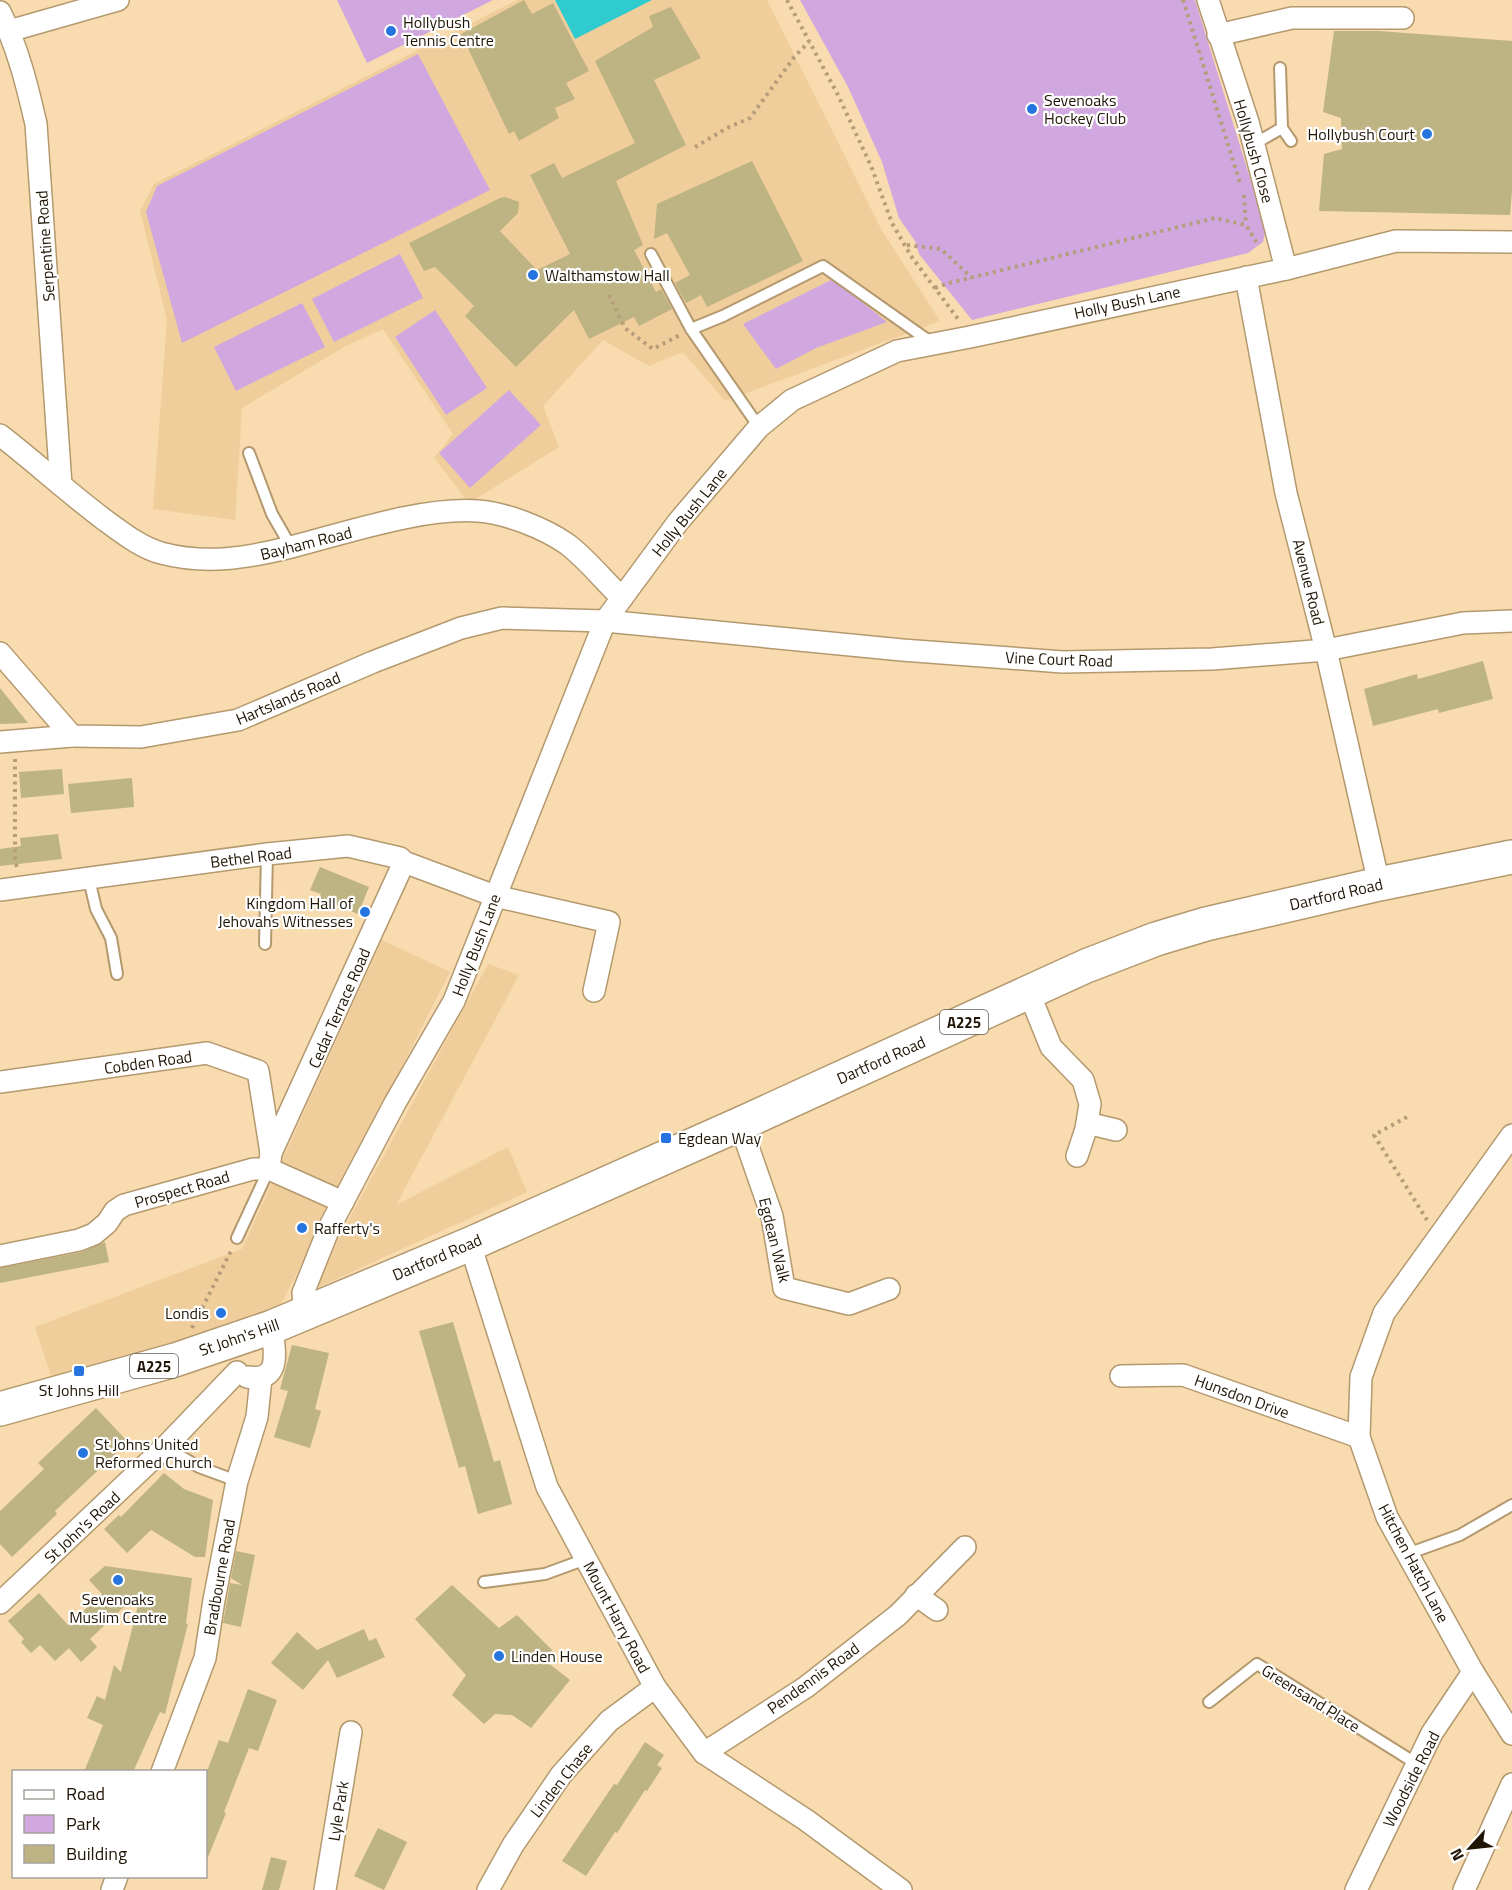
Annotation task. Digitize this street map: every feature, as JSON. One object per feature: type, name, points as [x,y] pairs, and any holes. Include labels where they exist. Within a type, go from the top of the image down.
[{"type":"main road","name":"Dartford Road","points":[[305,1313],[470,1244],[1086,966],[1156,939],[1206,924],[1380,884],[1512,857]]},
{"type":"main road","name":"St John's Hill","points":[[0,1409],[175,1360],[272,1327],[305,1313]]},
{"type":"street","points":[[5,22],[118,0]]},
{"type":"street","name":"Hollybush Close","points":[[1208,0],[1254,144],[1277,270]]},
{"type":"street","points":[[1218,35],[1292,18],[1403,18]]},
{"type":"street","name":"Serpentine Road","points":[[5,22],[25,77],[36,124],[61,485]]},
{"type":"street","name":"Holly Bush Lane","points":[[305,1313],[303,1293],[343,1202],[395,1103],[454,1001],[605,621],[678,522],[759,427],[792,400],[897,351],[1246,277],[1396,241],[1512,242]]},
{"type":"street","name":"Avenue Road","points":[[1246,277],[1286,494],[1326,650],[1380,884]]},
{"type":"street","name":"Bayham Road","points":[[0,435],[123,533],[159,552],[203,560],[228,559],[254,556],[394,521],[440,513],[467,511],[500,514],[564,542],[575,550],[622,598]]},
{"type":"street","name":"Hartslands Road","points":[[6,741],[72,736],[141,737],[238,720],[373,662],[461,628],[502,618],[605,621]]},
{"type":"street","name":"Vine Court Road","points":[[605,621],[902,650],[1063,662],[1212,659],[1326,650],[1463,623],[1512,621]]},
{"type":"street","points":[[0,653],[72,736]]},
{"type":"street","name":"Bethel Road","points":[[0,890],[267,854],[348,846],[400,858],[404,862],[495,897],[609,922],[594,991]]},
{"type":"street","name":"Cedar Terrace Road","points":[[270,1161],[404,862]]},
{"type":"street","points":[[1029,993],[1051,1047],[1083,1080],[1090,1104],[1077,1156]]},
{"type":"street","name":"Cobden Road","points":[[0,1082],[207,1053],[258,1071],[270,1161]]},
{"type":"street","points":[[1087,1123],[1116,1130]]},
{"type":"street","name":"Egdean Walk","points":[[740,1124],[772,1215],[783,1288],[849,1304],[889,1289]]},
{"type":"street","name":"Hitchen Hatch Lane","points":[[1512,1135],[1384,1313],[1361,1377],[1359,1437],[1388,1517],[1407,1554],[1473,1672],[1512,1734]]},
{"type":"street","points":[[270,1161],[343,1202]]},
{"type":"street","name":"Prospect Road","points":[[0,1256],[79,1240],[94,1234],[107,1223],[115,1211],[124,1205],[253,1169],[270,1161]]},
{"type":"street","name":"Mount Harry Road","points":[[470,1244],[547,1487],[655,1687],[704,1753],[806,1820],[901,1890]]},
{"type":"street","points":[[221,1343],[237,1372],[248,1378],[261,1378],[269,1373],[275,1364],[272,1327]]},
{"type":"street","name":"St John's Road","points":[[0,1603],[165,1447],[237,1372]]},
{"type":"street","name":"Hunsdon Drive","points":[[1121,1376],[1183,1375],[1359,1437]]},
{"type":"street","name":"Bradbourne Road","points":[[163,1770],[205,1658],[237,1481],[257,1417],[261,1378]]},
{"type":"street","name":"Pendennis Road","points":[[704,1753],[806,1687],[898,1615],[964,1547]]},
{"type":"street","points":[[916,1595],[937,1610]]},
{"type":"street","name":"Woodside Road","points":[[1356,1890],[1432,1733],[1473,1672]]},
{"type":"street","name":"Linden Chase","points":[[488,1890],[513,1845],[561,1775],[609,1721],[655,1687]]},
{"type":"street","name":"Lyle Park","points":[[325,1890],[351,1732]]},
{"type":"street","points":[[1464,1890],[1512,1784]]},
{"type":"lane","points":[[1280,68],[1282,128],[1291,141]]},
{"type":"lane","points":[[1254,144],[1282,128]]},
{"type":"lane","points":[[651,254],[691,330],[759,427]]},
{"type":"lane","points":[[691,330],[823,266],[932,344]]},
{"type":"lane","points":[[249,453],[272,514],[291,547]]},
{"type":"lane","points":[[265,944],[267,854]]},
{"type":"lane","points":[[89,879],[96,909],[111,938],[117,974]]},
{"type":"lane","points":[[237,1238],[270,1161]]},
{"type":"lane","points":[[165,1447],[199,1467],[237,1481]]},
{"type":"lane","points":[[1407,1554],[1460,1535],[1512,1505]]},
{"type":"lane","points":[[484,1582],[545,1574],[586,1559]]},
{"type":"lane","name":"Greensand Place","points":[[1209,1702],[1257,1664],[1417,1764]]},
{"type":"path","points":[[787,0],[838,95],[872,166],[892,223],[912,256],[970,337]]},
{"type":"path","points":[[1183,0],[1244,196],[1246,225],[1266,258],[1277,270]]},
{"type":"path","points":[[695,147],[727,128],[750,118],[795,56],[809,42]]},
{"type":"path","points":[[935,288],[1215,218],[1246,225]]},
{"type":"path","points":[[907,245],[941,249],[973,279]]},
{"type":"path","points":[[609,295],[626,328],[653,349],[691,330]]},
{"type":"path","points":[[6,741],[16,769],[15,859],[22,887]]},
{"type":"path","points":[[1407,1117],[1374,1136],[1438,1238]]},
{"type":"path","points":[[175,1360],[237,1238]]},
{"type":"shaded area","name":"Walthamstow Hall","points":[[517,0],[767,0],[881,229],[940,321],[725,401],[683,352],[649,366],[603,340],[543,406],[559,447],[469,503],[434,458],[453,434],[383,329],[344,347],[242,408],[235,520],[153,509],[167,320],[140,211],[154,184]]},
{"type":"shaded area","points":[[382,940],[450,972],[275,1316],[53,1382],[35,1327],[242,1249]]},
{"type":"shaded area","points":[[488,964],[519,975],[396,1205],[508,1147],[527,1192],[310,1291]]},
{"type":"green space","name":"Hollybush Tennis Centre","points":[[337,0],[493,0],[367,63]]},
{"type":"green space","points":[[800,0],[1195,0],[1266,230],[1263,242],[1248,253],[972,320],[919,254],[915,241],[899,218],[882,162],[848,87]]},
{"type":"green space","points":[[418,54],[490,190],[182,343],[146,212],[157,186]]},
{"type":"green space","points":[[400,254],[423,298],[334,342],[312,299]]},
{"type":"green space","points":[[833,279],[887,322],[816,348],[776,369],[743,324]]},
{"type":"green space","points":[[302,303],[325,347],[236,391],[214,347]]},
{"type":"green space","points":[[435,310],[487,388],[446,415],[395,337]]},
{"type":"green space","points":[[509,390],[541,425],[470,488],[439,453]]},
{"type":"water","points":[[555,0],[652,0],[575,39]]},
{"type":"building","points":[[524,0],[532,14],[553,3],[589,71],[566,83],[575,99],[555,108],[559,118],[519,141],[514,131],[509,134],[461,34]]},
{"type":"building","points":[[671,7],[701,58],[654,80],[686,145],[616,181],[643,245],[634,250],[656,292],[661,289],[672,309],[639,326],[634,317],[589,339],[574,310],[516,367],[465,316],[474,306],[435,267],[424,271],[409,243],[505,197],[519,202],[518,213],[500,231],[537,270],[570,254],[530,175],[554,163],[562,178],[635,143],[595,61],[653,27],[649,16]]},
{"type":"building","name":"Hollybush Court","points":[[1334,31],[1379,31],[1512,41],[1510,215],[1319,211],[1324,154],[1342,149],[1341,118],[1323,112]]},
{"type":"building","points":[[752,161],[803,261],[707,307],[701,295],[686,303],[675,283],[690,275],[667,233],[654,239],[657,204]]},
{"type":"building","points":[[1483,661],[1493,699],[1439,713],[1438,709],[1373,726],[1364,689],[1417,674],[1418,679]]},
{"type":"building","points":[[0,688],[28,723],[0,724]]},
{"type":"building","points":[[62,769],[64,794],[21,798],[19,772]]},
{"type":"building","points":[[132,778],[134,807],[71,813],[68,784]]},
{"type":"building","points":[[58,834],[62,859],[0,866],[0,849],[21,846],[20,838]]},
{"type":"building","points":[[320,867],[369,887],[358,914],[319,898],[321,894],[310,890]]},
{"type":"building","points":[[105,1242],[109,1262],[0,1283],[0,1268],[82,1252]]},
{"type":"building","points":[[453,1322],[494,1462],[500,1460],[512,1504],[478,1514],[465,1466],[459,1468],[419,1331]]},
{"type":"building","points":[[292,1345],[329,1353],[315,1409],[321,1411],[310,1448],[274,1437],[288,1391],[280,1389]]},
{"type":"building","points":[[96,1408],[128,1442],[55,1511],[57,1514],[12,1557],[0,1544],[0,1511],[44,1469],[38,1463]]},
{"type":"building","points":[[164,1473],[184,1489],[213,1500],[205,1557],[195,1557],[151,1530],[127,1553],[104,1529],[119,1515],[121,1517]]},
{"type":"building","points":[[236,1551],[255,1555],[241,1627],[223,1623],[230,1583],[242,1585],[231,1578]]},
{"type":"building","points":[[105,1566],[192,1578],[186,1623],[188,1624],[165,1714],[160,1712],[134,1770],[85,1770],[103,1725],[87,1718],[97,1696],[105,1700],[114,1665],[121,1672],[142,1590],[90,1639],[97,1647],[81,1662],[69,1648],[55,1661],[40,1645],[31,1653],[21,1642],[24,1639],[8,1621],[39,1593],[68,1625],[102,1594],[89,1580]]},
{"type":"building","name":"Linden House","points":[[452,1585],[499,1628],[517,1615],[552,1650],[547,1662],[570,1680],[531,1728],[512,1715],[495,1714],[484,1724],[452,1695],[466,1675],[415,1619]]},
{"type":"building","points":[[364,1629],[369,1641],[376,1638],[385,1657],[337,1678],[328,1660],[303,1690],[271,1663],[297,1632],[317,1650]]},
{"type":"building","points":[[248,1689],[277,1700],[258,1751],[249,1748],[207,1860],[207,1771],[219,1740],[228,1743]]},
{"type":"building","points":[[645,1742],[664,1755],[657,1765],[662,1768],[586,1876],[562,1861]]},
{"type":"building","points":[[378,1828],[407,1842],[384,1890],[354,1876]]},
{"type":"building","points":[[271,1857],[287,1861],[279,1890],[262,1890]]},
{"type":"place","name":"Hollybush Tennis Centre","points":[[391,31]]},
{"type":"place","name":"Sevenoaks Hockey Club","points":[[1032,109]]},
{"type":"place","name":"Hollybush Court","points":[[1427,134]]},
{"type":"place","name":"Walthamstow Hall","points":[[533,275]]},
{"type":"place","name":"Kingdom Hall of Jehovahs Witnesses","points":[[365,912]]},
{"type":"place","name":"Egdean Way","points":[[666,1138]]},
{"type":"place","name":"Rafferty's","points":[[302,1228]]},
{"type":"place","name":"Londis","points":[[221,1313]]},
{"type":"place","name":"St Johns Hill","points":[[79,1371]]},
{"type":"place","name":"St Johns United Reformed Church","points":[[83,1453]]},
{"type":"place","name":"Sevenoaks Muslim Centre","points":[[118,1580]]},
{"type":"place","name":"Linden House","points":[[499,1656]]}]
